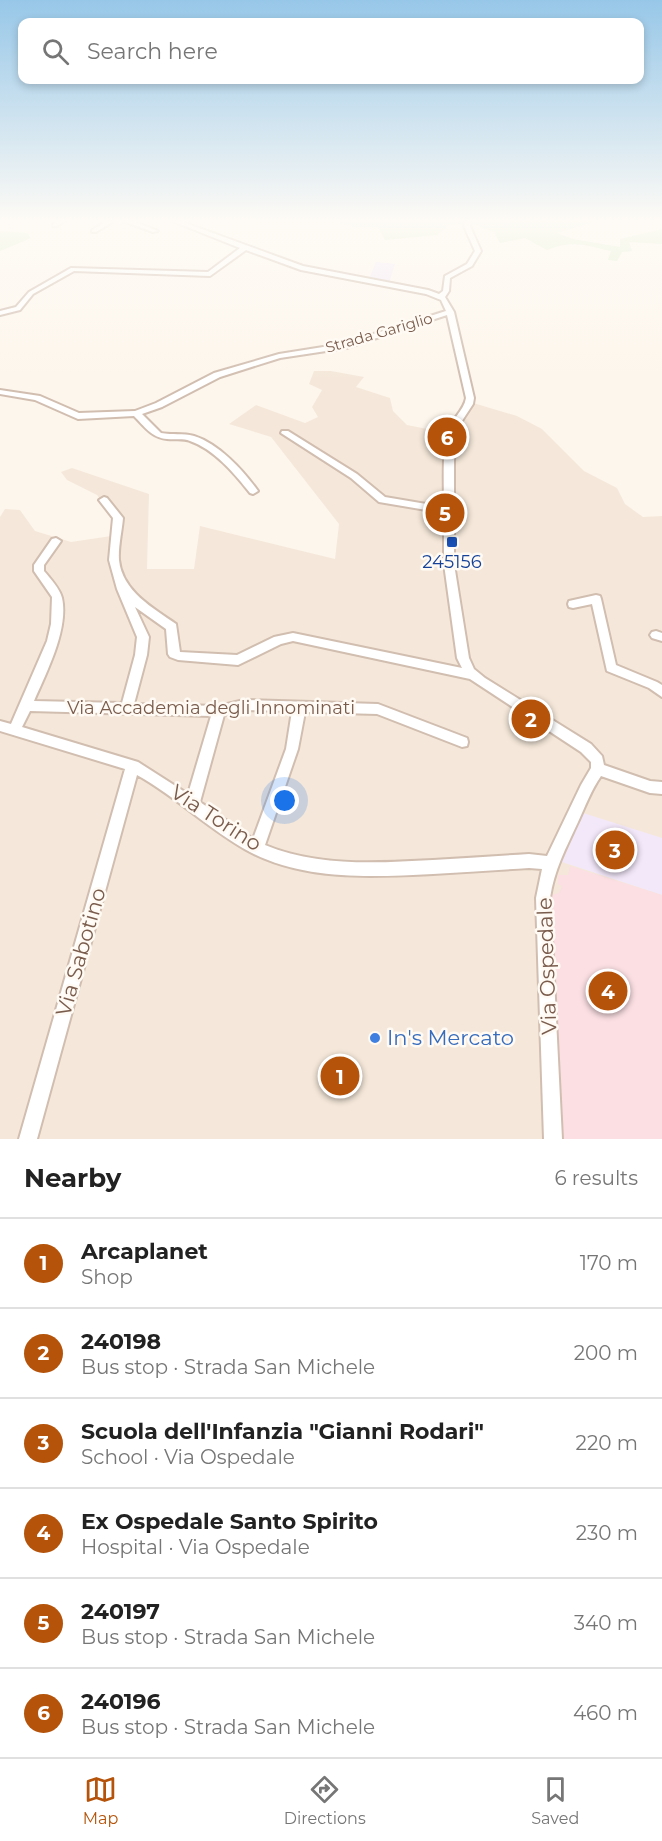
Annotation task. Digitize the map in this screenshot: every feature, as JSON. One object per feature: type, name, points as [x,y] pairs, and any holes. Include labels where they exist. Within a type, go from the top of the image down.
[{"type":"street","points":[[0,313],[18,309],[31,292],[64,274]]},
{"type":"street","points":[[334,274],[428,292],[441,297],[450,312],[470,402],[452,430],[449,461],[449,571],[461,649],[465,663],[473,675]]},
{"type":"street","points":[[441,297],[446,291],[447,277],[452,274]]},
{"type":"street","name":"Strada Gariglio","points":[[0,392],[36,398],[78,416],[136,413],[159,405],[217,375],[279,356],[343,346],[450,312]]},
{"type":"street","points":[[136,413],[158,435],[187,437],[200,443],[239,475],[253,491]]},
{"type":"street","points":[[285,433],[346,471],[382,500],[450,511]]},
{"type":"street","points":[[104,500],[118,518],[114,560],[120,582],[142,637],[141,655],[127,709]]},
{"type":"street","points":[[15,730],[53,641],[57,624],[57,597],[39,571],[39,565],[56,541]]},
{"type":"street","points":[[120,582],[140,605],[172,627],[174,654],[178,656],[238,660],[278,640],[293,637],[473,675],[586,748],[597,760],[598,769],[650,787],[662,788]]},
{"type":"street","points":[[573,604],[596,599],[611,668],[662,692]]},
{"type":"street","name":"Via Accademia degli Innominati","points":[[26,706],[219,711],[244,705],[378,709],[462,742]]},
{"type":"street","points":[[257,848],[292,749],[299,708]]},
{"type":"street","points":[[192,804],[219,711]]},
{"type":"street","name":"Via Torino","points":[[0,726],[134,766],[152,775],[257,848],[286,858],[358,869],[529,861],[549,863]]},
{"type":"street","name":"Via Sabotino","points":[[28,1139],[134,766]]},
{"type":"street","name":"Via Ospedale","points":[[553,1139],[543,898],[549,863],[584,790],[598,769]]},
{"type":"shaded area","points":[[371,274],[392,274],[389,283],[369,279]]},
{"type":"shaded area","points":[[314,371],[331,371],[364,377],[356,387],[390,398],[393,411],[407,425],[448,433],[454,417],[470,402],[517,416],[542,429],[584,471],[617,488],[625,504],[643,517],[662,516],[662,1139],[0,1139],[0,517],[5,509],[20,510],[35,531],[71,542],[111,536],[114,517],[97,495],[67,480],[61,472],[72,468],[149,494],[147,569],[194,569],[200,526],[335,559],[339,524],[271,437],[229,424],[256,405],[305,423],[318,417],[312,407],[322,390],[309,384]]},
{"type":"shaded area","points":[[583,813],[662,838],[662,895],[562,862]]},
{"type":"shaded area","points":[[570,866],[662,895],[662,1139],[559,1139],[549,896],[559,893],[562,886],[558,884],[558,875],[568,875]]},
{"type":"place","name":"240196","points":[[447,437]]},
{"type":"place","name":"240197","points":[[445,513]]},
{"type":"place","name":"245156","points":[[452,542]]},
{"type":"place","name":"240198","points":[[531,719]]},
{"type":"place","name":"Scuola dell'Infanzia \"Gianni Rodari\"","points":[[615,850]]},
{"type":"place","name":"Ex Ospedale Santo Spirito","points":[[608,991]]},
{"type":"place","name":"In's Mercato","points":[[375,1038]]},
{"type":"place","name":"Arcaplanet","points":[[340,1076]]}]
